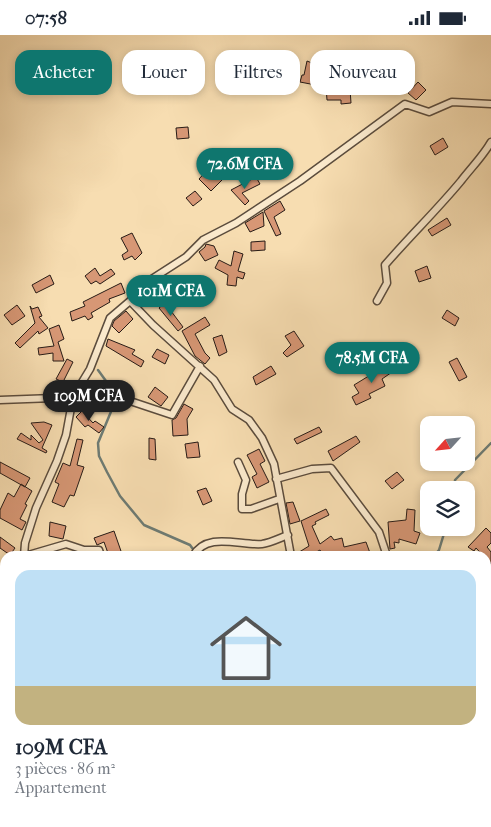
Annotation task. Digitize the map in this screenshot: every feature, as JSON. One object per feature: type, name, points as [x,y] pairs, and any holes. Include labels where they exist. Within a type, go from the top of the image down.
[{"type":"street","points":[[24,551],[25,543],[36,509],[66,435],[73,397],[90,369],[110,318],[130,301],[144,285],[186,257],[203,240],[236,223],[300,181],[405,104],[429,112],[452,103],[491,103]]},
{"type":"street","points":[[377,301],[387,283],[385,265],[414,232],[445,202],[474,164],[482,158],[491,142]]},
{"type":"street","points":[[130,301],[153,325],[214,380],[232,409],[249,420],[262,438],[274,464],[279,499],[290,551]]},
{"type":"street","points":[[0,400],[81,397],[88,403],[95,403],[111,400],[128,400],[172,415],[200,366]]},
{"type":"street","points":[[238,462],[246,480],[242,494],[242,509],[251,509],[279,499]]},
{"type":"street","points":[[276,479],[312,469],[331,468],[379,532],[385,551]]},
{"type":"street","points":[[196,551],[214,541],[262,544],[288,535]]},
{"type":"street","points":[[42,551],[66,544],[84,550],[98,551]]},
{"type":"building","points":[[307,61],[310,62],[310,84],[300,82],[302,75],[304,75]]},
{"type":"building","points":[[418,82],[426,90],[416,100],[410,95],[415,95],[415,85]]},
{"type":"building","points":[[327,95],[350,95],[351,103],[341,104],[341,100],[327,100]]},
{"type":"building","points":[[188,127],[189,138],[177,139],[176,128]]},
{"type":"building","points":[[443,138],[448,147],[435,155],[430,146]]},
{"type":"building","points":[[210,167],[223,179],[211,191],[199,179]]},
{"type":"building","points":[[256,177],[260,184],[242,193],[249,201],[245,205],[231,190]]},
{"type":"building","points":[[195,191],[202,199],[193,206],[186,198]]},
{"type":"building","points":[[280,201],[285,210],[274,217],[281,234],[276,236],[264,211]]},
{"type":"building","points":[[263,212],[264,226],[250,232],[245,223]]},
{"type":"building","points":[[447,218],[451,225],[432,236],[428,230]]},
{"type":"building","points":[[132,233],[142,253],[135,260],[132,256],[124,260],[122,255],[128,251],[121,238]]},
{"type":"building","points":[[265,241],[265,250],[251,251],[251,242]]},
{"type":"building","points":[[206,244],[214,246],[218,255],[205,261],[199,252]]},
{"type":"building","points":[[234,251],[243,254],[238,271],[245,273],[243,279],[237,277],[236,286],[227,285],[228,275],[215,268],[219,260],[231,266]]},
{"type":"building","points":[[427,266],[431,278],[419,282],[415,271]]},
{"type":"building","points":[[95,268],[100,276],[111,269],[115,274],[100,284],[96,281],[91,284],[85,276]]},
{"type":"building","points":[[50,275],[54,284],[36,293],[32,285]]},
{"type":"building","points":[[121,283],[125,293],[109,299],[110,302],[91,313],[93,317],[88,320],[85,316],[72,321],[70,312],[85,306],[83,302]]},
{"type":"building","points":[[165,303],[183,327],[178,331],[159,308]]},
{"type":"building","points":[[17,305],[25,316],[12,325],[4,315]]},
{"type":"building","points":[[30,306],[32,309],[38,307],[42,316],[39,317],[48,328],[39,334],[38,331],[20,348],[15,343],[35,323]]},
{"type":"building","points":[[447,310],[459,318],[455,326],[442,318]]},
{"type":"building","points":[[126,311],[133,319],[119,333],[112,326],[114,321]]},
{"type":"building","points":[[205,317],[210,325],[195,334],[205,353],[210,358],[205,364],[195,356],[182,331]]},
{"type":"building","points":[[59,325],[64,339],[58,342],[64,361],[53,361],[53,353],[39,355],[38,348],[54,346],[49,329]]},
{"type":"building","points":[[294,331],[304,346],[287,357],[283,353],[291,345],[285,336]]},
{"type":"building","points":[[222,335],[227,352],[219,356],[213,338]]},
{"type":"building","points":[[108,339],[135,350],[132,354],[144,361],[141,367],[106,346]]},
{"type":"building","points":[[157,349],[169,355],[165,364],[152,357]]},
{"type":"building","points":[[457,358],[467,377],[459,381],[449,362]]},
{"type":"building","points":[[67,359],[73,362],[63,382],[56,379]]},
{"type":"building","points":[[390,363],[395,370],[382,379],[385,386],[369,394],[371,398],[356,405],[352,397],[359,393],[354,385]]},
{"type":"building","points":[[271,366],[276,374],[256,385],[253,377]]},
{"type":"building","points":[[155,387],[168,397],[161,406],[148,397]]},
{"type":"building","points":[[184,404],[193,409],[187,419],[188,435],[173,436],[172,420],[176,418]]},
{"type":"building","points":[[82,411],[93,423],[95,421],[104,427],[99,433],[88,425],[85,427],[76,417]]},
{"type":"building","points":[[44,422],[52,425],[42,448],[47,451],[46,453],[17,439],[21,433],[31,440],[31,435],[39,443],[43,440],[31,423]]},
{"type":"building","points":[[319,427],[322,432],[297,444],[294,439]]},
{"type":"building","points":[[356,436],[360,442],[333,461],[328,451]]},
{"type":"building","points":[[149,438],[155,439],[156,460],[149,459]]},
{"type":"building","points":[[77,439],[83,440],[77,465],[84,467],[74,496],[70,495],[64,507],[52,502],[59,484],[55,482],[63,463],[70,466]]},
{"type":"building","points":[[198,442],[200,457],[187,458],[185,444]]},
{"type":"building","points":[[259,449],[265,461],[260,464],[269,482],[257,488],[252,477],[257,474],[247,455]]},
{"type":"building","points":[[0,462],[30,478],[25,487],[0,473]]},
{"type":"building","points":[[397,472],[404,480],[392,489],[385,481]]},
{"type":"building","points":[[21,484],[32,491],[20,519],[26,522],[22,530],[0,518],[0,510],[8,493],[14,497]]},
{"type":"building","points":[[206,488],[212,501],[203,505],[197,491]]},
{"type":"building","points":[[293,502],[300,521],[290,524],[286,503]]},
{"type":"building","points":[[326,509],[329,515],[315,522],[316,524],[312,526],[320,544],[331,536],[334,540],[342,538],[344,547],[366,542],[369,551],[301,551],[309,546],[301,521]]},
{"type":"building","points":[[407,509],[415,510],[414,531],[420,533],[416,544],[399,539],[399,543],[394,542],[395,548],[390,549],[388,522],[406,520]]},
{"type":"building","points":[[50,522],[66,526],[63,539],[49,536]]},
{"type":"building","points":[[486,528],[491,533],[491,543],[487,547],[490,551],[479,551],[476,548],[474,551],[468,547]]},
{"type":"building","points":[[114,531],[121,551],[107,551],[104,542],[97,545],[94,538]]},
{"type":"building","points":[[0,537],[15,548],[13,551],[4,551],[0,548]]},
{"type":"waterway","points":[[98,370],[106,381],[115,402],[98,443],[99,456],[107,472],[120,496],[144,525],[190,545],[194,551]]},
{"type":"waterway","points":[[455,481],[491,443]]},
{"type":"waterway","points":[[438,551],[443,536]]}]
